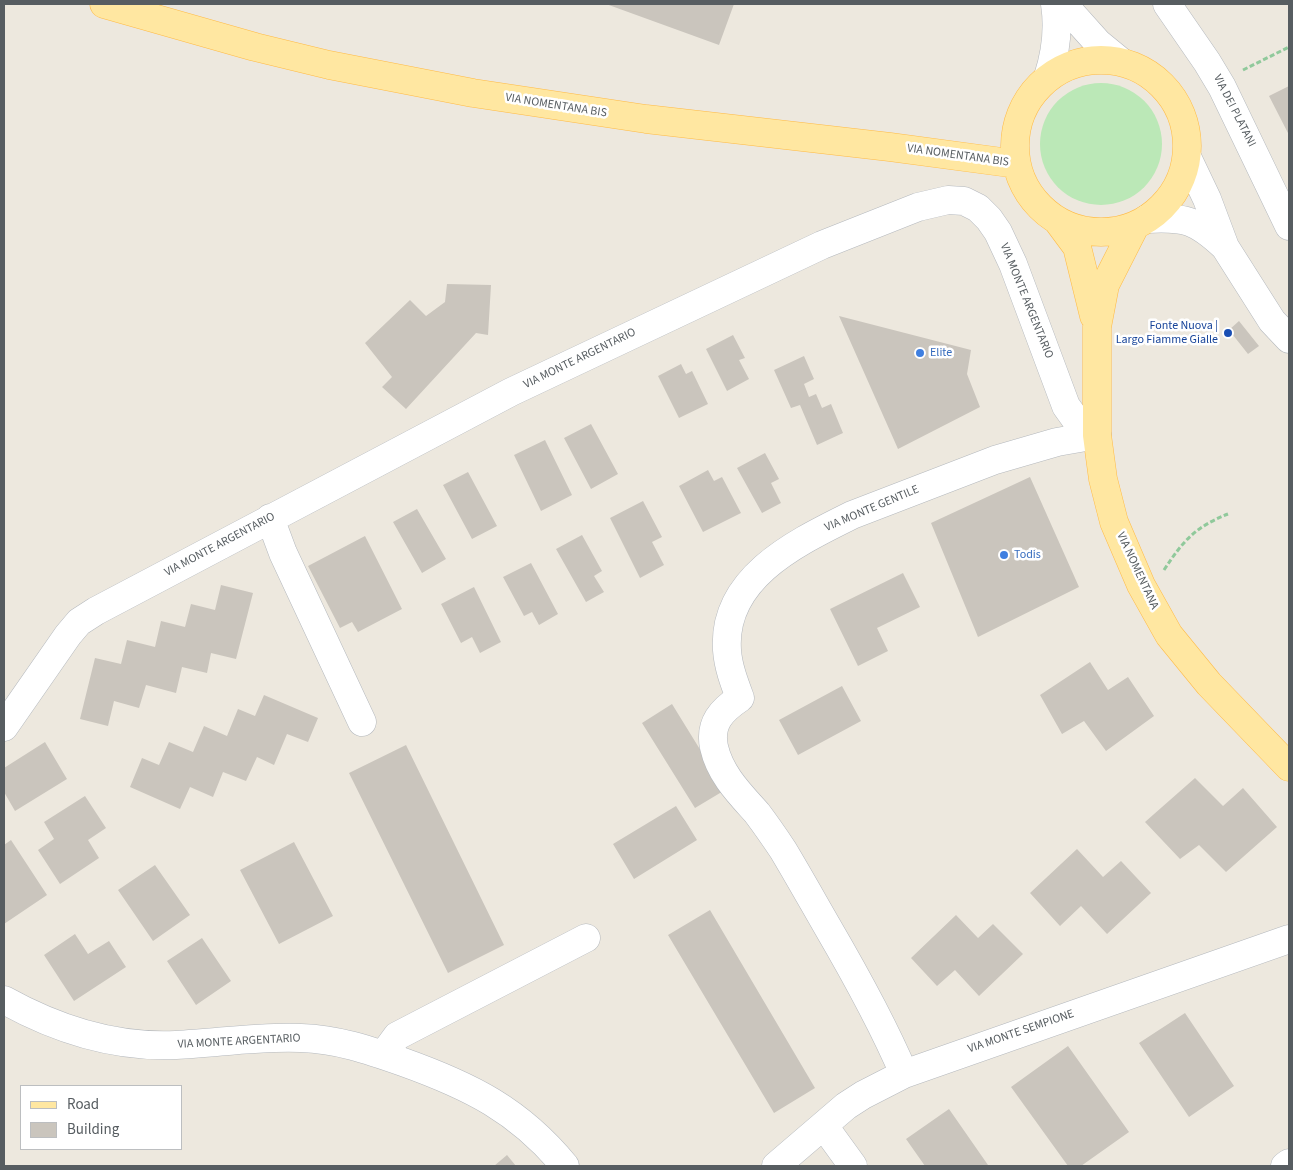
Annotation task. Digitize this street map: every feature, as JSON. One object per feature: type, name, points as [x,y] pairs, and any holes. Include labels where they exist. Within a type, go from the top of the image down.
[{"type":"main road","name":"VIA NOMENTANA BIS","points":[[104,4],[255,47],[473,94],[646,119],[890,147],[1017,164]]},
{"type":"main road","points":[[1095,59],[1120,61],[1140,68],[1158,80],[1182,114],[1187,135],[1187,156],[1180,181],[1167,203],[1141,222],[1109,232],[1082,230],[1057,220],[1038,204],[1023,183],[1017,164],[1015,140],[1020,116],[1032,94],[1048,77],[1070,65],[1095,59]]},
{"type":"main road","name":"VIA NOMENTANA","points":[[1057,220],[1077,247],[1097,327]]},
{"type":"main road","name":"VIA NOMENTANA","points":[[1141,222],[1105,285],[1097,327],[1097,435],[1103,479],[1114,522],[1141,585],[1170,635],[1194,667],[1289,767]]},
{"type":"street","points":[[1048,77],[1058,37],[1055,4]]},
{"type":"street","points":[[1063,4],[1098,43],[1120,61]]},
{"type":"street","name":"VIA DEI PLATANI","points":[[1167,4],[1222,87],[1289,226]]},
{"type":"street","points":[[1187,156],[1207,199],[1225,247],[1272,321],[1289,339]]},
{"type":"street","name":"VIA MONTE ARGENTARIO","points":[[4,727],[68,635],[83,619],[270,518],[511,392],[822,245],[918,207],[957,199],[972,204],[985,213],[994,226],[1013,264],[1066,406],[1076,420],[1097,435]]},
{"type":"street","points":[[1141,222],[1168,218],[1189,221],[1208,232],[1225,247]]},
{"type":"street","name":"VIA MONTE GENTILE","points":[[904,1074],[861,983],[790,861],[758,814],[735,789],[721,766],[713,742],[716,721],[723,711],[740,698],[729,664],[727,648],[730,620],[748,584],[766,565],[852,515],[969,469],[1026,450],[1097,435]]},
{"type":"street","points":[[270,518],[283,553],[362,722]]},
{"type":"street","points":[[383,1055],[397,1036],[586,938]]},
{"type":"street","name":"VIA MONTE SEMPIONE","points":[[776,1166],[863,1095],[904,1074],[1289,939]]},
{"type":"street","name":"VIA MONTE ARGENTARIO","points":[[4,1000],[53,1025],[82,1035],[130,1044],[176,1045],[228,1040],[303,1038],[347,1043],[447,1078],[486,1098],[533,1131],[565,1166]]},
{"type":"street","points":[[824,1126],[853,1166]]},
{"type":"street","points":[[1285,1166],[1289,1163]]},
{"type":"path","points":[[1239,72],[1289,47]]},
{"type":"path","points":[[1162,572],[1192,534],[1208,522],[1228,514]]},
{"type":"green space","points":[[1101,83],[1113,84],[1124,88],[1144,101],[1157,121],[1161,132],[1161,156],[1157,167],[1144,187],[1124,200],[1113,204],[1101,205],[1089,204],[1078,200],[1058,187],[1045,167],[1041,156],[1040,144],[1041,132],[1045,121],[1058,101],[1078,88],[1089,84]]},
{"type":"building","points":[[606,4],[734,4],[719,45]]},
{"type":"building","points":[[1289,86],[1289,135],[1269,96]]},
{"type":"building","points":[[447,284],[491,285],[488,335],[476,333],[406,409],[382,387],[392,377],[365,343],[410,300],[426,316],[445,302]]},
{"type":"building","points":[[839,316],[971,350],[967,374],[980,407],[898,449]]},
{"type":"building","points":[[1239,321],[1259,346],[1248,354],[1229,330]]},
{"type":"building","points":[[733,335],[745,358],[739,360],[749,379],[727,391],[706,349]]},
{"type":"building","points":[[804,356],[814,379],[804,384],[809,397],[816,394],[822,408],[831,404],[843,433],[817,445],[800,405],[791,408],[774,370]]},
{"type":"building","points":[[681,364],[686,374],[692,371],[708,404],[679,418],[658,376]]},
{"type":"building","points":[[591,424],[618,474],[591,489],[564,438]]},
{"type":"building","points":[[545,440],[572,495],[541,511],[514,455]]},
{"type":"building","points":[[765,453],[779,479],[771,483],[781,503],[762,513],[737,468]]},
{"type":"building","points":[[708,470],[714,481],[722,477],[741,513],[703,532],[679,486]]},
{"type":"building","points":[[468,472],[497,526],[472,539],[443,485]]},
{"type":"building","name":"Todis","points":[[1030,477],[1079,587],[978,637],[931,523]]},
{"type":"building","points":[[643,501],[662,537],[652,542],[664,565],[640,578],[610,518]]},
{"type":"building","points":[[417,509],[446,559],[422,573],[393,522]]},
{"type":"building","points":[[582,535],[602,571],[594,576],[604,592],[586,602],[556,549]]},
{"type":"building","points":[[365,536],[402,609],[358,632],[352,622],[340,628],[308,566]]},
{"type":"building","points":[[531,563],[558,614],[539,625],[532,612],[524,616],[503,577]]},
{"type":"building","points":[[903,573],[920,607],[877,628],[888,651],[858,666],[830,609]]},
{"type":"building","points":[[221,585],[253,593],[236,659],[211,653],[207,673],[182,667],[176,693],[146,685],[139,708],[114,701],[108,726],[80,719],[95,658],[121,664],[127,640],[155,647],[161,621],[185,627],[191,604],[215,610]]},
{"type":"building","points":[[474,587],[501,642],[480,653],[472,637],[461,643],[441,604]]},
{"type":"building","points":[[1090,662],[1108,690],[1128,677],[1154,716],[1106,751],[1084,721],[1062,734],[1040,695]]},
{"type":"building","points":[[842,686],[861,721],[798,755],[779,720]]},
{"type":"building","points":[[264,695],[318,718],[308,742],[287,734],[274,765],[257,757],[246,781],[223,772],[213,797],[190,787],[180,809],[130,787],[142,758],[159,765],[169,742],[193,752],[204,726],[227,736],[238,709],[255,716]]},
{"type":"building","points":[[672,704],[725,790],[695,808],[642,723]]},
{"type":"building","points":[[45,742],[67,779],[15,811],[4,792],[4,768]]},
{"type":"building","points":[[406,745],[504,945],[448,973],[349,773]]},
{"type":"building","points":[[1195,778],[1223,806],[1243,788],[1277,827],[1226,872],[1199,845],[1180,859],[1145,822]]},
{"type":"building","points":[[85,796],[106,828],[88,840],[99,858],[60,884],[38,850],[54,839],[44,822]]},
{"type":"building","points":[[676,806],[697,840],[634,879],[613,844]]},
{"type":"building","points":[[11,840],[47,895],[4,924],[4,845]]},
{"type":"building","points":[[294,842],[333,916],[279,944],[240,870]]},
{"type":"building","points":[[1077,849],[1103,877],[1121,861],[1151,893],[1107,934],[1081,906],[1060,926],[1030,893]]},
{"type":"building","points":[[155,865],[190,915],[153,941],[118,890]]},
{"type":"building","points":[[710,910],[815,1088],[774,1113],[668,935]]},
{"type":"building","points":[[956,915],[978,938],[993,924],[1023,954],[979,996],[955,970],[937,986],[911,958]]},
{"type":"building","points":[[75,934],[88,954],[109,941],[126,967],[74,1001],[44,955]]},
{"type":"building","points":[[202,938],[231,981],[196,1005],[167,961]]},
{"type":"building","points":[[1185,1013],[1234,1086],[1189,1117],[1139,1043]]},
{"type":"building","points":[[1068,1046],[1129,1132],[1081,1166],[1068,1166],[1011,1087]]},
{"type":"building","points":[[949,1109],[988,1165],[925,1166],[906,1139]]},
{"type":"building","points":[[507,1155],[516,1166],[494,1166]]},
{"type":"place","name":"Fonte Nuova | Largo Fiamme Gialle","points":[[1228,333]]},
{"type":"place","name":"Elite","points":[[920,353]]},
{"type":"place","name":"Todis","points":[[1004,555]]}]
